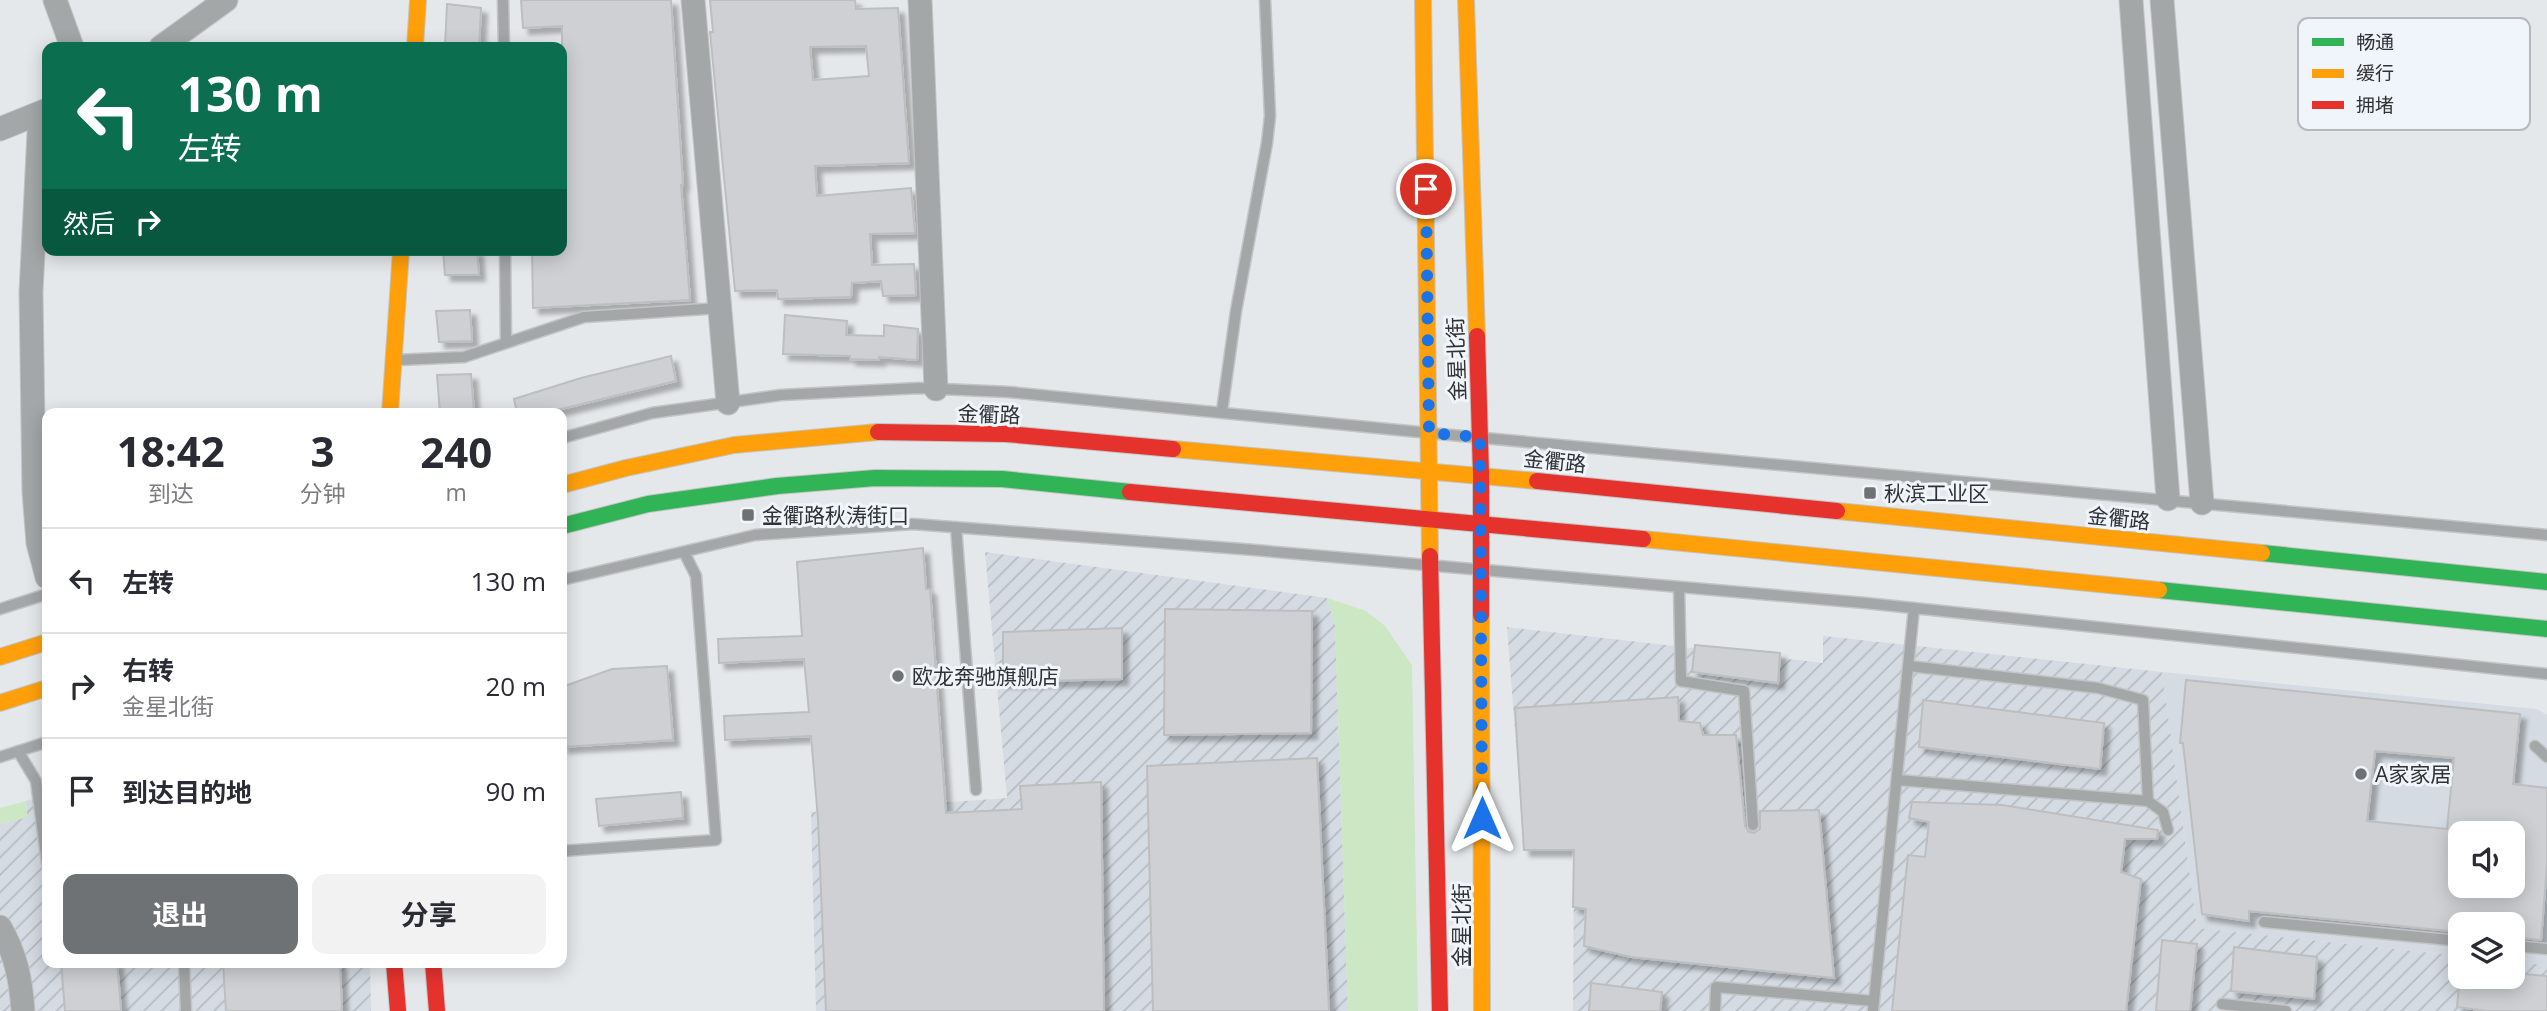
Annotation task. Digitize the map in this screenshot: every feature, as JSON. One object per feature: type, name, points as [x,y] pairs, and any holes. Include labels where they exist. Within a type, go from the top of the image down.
[{"type":"main road","points":[[415,42],[418,0]]},
{"type":"main road","name":"金星北街","points":[[1423,0],[1429,520],[1440,1011]]},
{"type":"main road","name":"金星北街","points":[[1466,0],[1481,475],[1482,1011]]},
{"type":"main road","points":[[390,408],[401,256]]},
{"type":"main road","name":"金衢路","points":[[567,484],[734,445],[871,432],[1006,434],[1429,473],[1481,475],[2547,582]]},
{"type":"main road","points":[[567,525],[648,505],[777,486],[875,478],[1002,479],[1481,523],[2547,629]]},
{"type":"main road","points":[[0,657],[42,644]]},
{"type":"main road","points":[[0,703],[42,690]]},
{"type":"main road","points":[[394,968],[397,1011]]},
{"type":"main road","points":[[433,968],[437,1011]]},
{"type":"street","points":[[55,0],[70,42]]},
{"type":"street","points":[[167,42],[226,0]]},
{"type":"street","points":[[693,0],[729,403]]},
{"type":"street","points":[[920,0],[936,389]]},
{"type":"street","points":[[2131,0],[2168,499]]},
{"type":"street","points":[[2162,0],[2202,503]]},
{"type":"street","points":[[0,129],[42,112]]},
{"type":"street","points":[[42,141],[31,305],[34,492],[38,543],[42,558]]},
{"type":"street","points":[[0,927],[11,945],[22,984],[23,1011]]},
{"type":"lane","points":[[503,0],[504,42]]},
{"type":"lane","points":[[1222,411],[1236,311],[1270,116],[1265,0]]},
{"type":"lane","points":[[505,256],[506,343]]},
{"type":"lane","points":[[393,360],[464,357],[584,317],[720,308]]},
{"type":"lane","points":[[567,438],[652,413],[781,395],[936,389],[1009,392],[2547,535]]},
{"type":"lane","points":[[567,579],[755,536],[913,524],[1430,565],[1914,608],[2547,674]]},
{"type":"lane","points":[[956,527],[976,790]]},
{"type":"lane","points":[[567,851],[716,841],[696,576],[684,552]]},
{"type":"lane","points":[[1679,587],[1681,681],[1744,691],[1753,825]]},
{"type":"lane","points":[[0,609],[42,596]]},
{"type":"lane","points":[[1715,1011],[1716,987],[1874,1006],[1914,608]]},
{"type":"lane","points":[[1909,666],[2098,688],[2143,700],[2148,801]]},
{"type":"lane","points":[[0,757],[42,744]]},
{"type":"lane","points":[[2535,746],[2547,757]]},
{"type":"lane","points":[[19,751],[36,781],[42,826]]},
{"type":"lane","points":[[1898,780],[2148,801],[2163,812],[2168,830]]},
{"type":"lane","points":[[2264,922],[2448,940]]},
{"type":"lane","points":[[2525,947],[2547,949]]},
{"type":"lane","points":[[184,968],[186,1011]]},
{"type":"lane","points":[[2222,1004],[2286,1011]]},
{"type":"shaded area","points":[[985,552],[1327,598],[1335,625],[1348,1011],[816,1011],[811,812],[1007,798]]},
{"type":"shaded area","points":[[1507,627],[1823,663],[1823,636],[2162,672],[2197,928],[2448,955],[2448,989],[2525,989],[2525,963],[2547,965],[2547,1011],[1573,1011],[1574,851],[1524,850]]},
{"type":"shaded area","name":"A家家居","points":[[2162,672],[2537,709],[2547,715],[2547,965],[2525,963],[2525,912],[2448,912],[2448,955],[2197,928]]},
{"type":"shaded area","points":[[42,796],[42,968],[370,968],[371,1011],[0,1011],[0,824],[27,817],[26,801]]},
{"type":"green space","points":[[1327,598],[1366,611],[1385,626],[1412,665],[1418,1011],[1348,1011],[1335,625]]},
{"type":"green space","points":[[26,801],[27,817],[0,824],[0,808]]},
{"type":"building","points":[[521,0],[671,0],[690,300],[533,308],[532,256],[567,256],[567,42],[562,42],[562,26],[523,28]]},
{"type":"building","points":[[710,0],[855,0],[856,9],[898,8],[909,163],[815,166],[817,196],[911,188],[915,233],[870,234],[872,265],[914,264],[916,295],[883,296],[881,281],[852,283],[851,297],[778,299],[777,290],[735,291],[710,32],[713,32]],"holes":[[[866,46],[869,76],[813,80],[810,47]]]},
{"type":"building","points":[[447,4],[481,8],[479,42],[445,42]]},
{"type":"building","points":[[443,256],[477,256],[479,275],[445,275]]},
{"type":"building","points":[[470,310],[472,341],[439,342],[436,311]]},
{"type":"building","points":[[785,315],[847,321],[846,335],[884,336],[884,325],[918,329],[917,360],[783,354]]},
{"type":"building","points":[[671,356],[676,381],[565,408],[516,408],[514,399],[581,378]]},
{"type":"building","points":[[471,374],[474,408],[440,408],[437,375]]},
{"type":"building","points":[[923,548],[926,589],[930,589],[946,813],[1022,809],[1020,786],[1101,782],[1104,1011],[826,1011],[818,819],[811,736],[725,740],[724,716],[809,712],[804,659],[719,663],[718,639],[802,636],[797,562]]},
{"type":"building","points":[[1165,609],[1312,611],[1311,733],[1164,735]]},
{"type":"building","points":[[1122,628],[1122,679],[1003,682],[1003,632]]},
{"type":"building","points":[[1695,645],[1780,653],[1778,683],[1692,672]]},
{"type":"building","points":[[667,666],[673,740],[567,747],[567,685],[612,669]]},
{"type":"building","name":"A家家居","points":[[2186,680],[2520,714],[2513,784],[2547,788],[2547,865],[2541,940],[2525,938],[2525,912],[2448,912],[2448,931],[2249,911],[2249,921],[2202,914],[2183,743],[2180,743]],"holes":[[[2375,751],[2454,758],[2447,829],[2367,821]]]},
{"type":"building","points":[[1678,697],[1679,721],[1700,723],[1703,735],[1736,735],[1745,826],[1749,832],[1754,833],[1760,829],[1760,811],[1819,810],[1834,978],[1631,957],[1584,946],[1586,909],[1573,907],[1574,850],[1524,850],[1515,708]]},
{"type":"building","points":[[1923,700],[2104,723],[2100,769],[1919,747]]},
{"type":"building","points":[[1317,758],[1329,1011],[1153,1011],[1147,766]]},
{"type":"building","points":[[681,792],[683,818],[599,826],[596,799]]},
{"type":"building","points":[[1912,802],[2002,805],[2158,830],[2157,839],[2125,839],[2121,872],[2141,879],[2126,1011],[1892,1011],[1908,855],[1925,857],[1929,822],[1909,818]]},
{"type":"building","points":[[2162,940],[2197,944],[2190,1011],[2156,1011]]},
{"type":"building","points":[[2234,947],[2317,957],[2314,999],[2231,991]]},
{"type":"building","points":[[61,968],[117,968],[121,1011],[65,1011]]},
{"type":"building","points":[[223,968],[340,968],[342,1011],[226,1011]]},
{"type":"building","points":[[2525,974],[2547,976],[2547,1011],[2488,1011],[2457,1007],[2459,989],[2525,989]]},
{"type":"building","points":[[1591,983],[1662,992],[1660,1011],[1589,1011]]},
{"type":"traffic: fast","points":[[567,525],[648,504],[777,486],[875,478],[1002,479],[1130,492]]},
{"type":"traffic: fast","points":[[2262,553],[2547,582]]},
{"type":"traffic: fast","points":[[2159,590],[2547,629]]},
{"type":"traffic: slow","points":[[415,42],[418,0]]},
{"type":"traffic: slow","points":[[1423,0],[1430,556]]},
{"type":"traffic: slow","points":[[1466,0],[1477,336]]},
{"type":"traffic: slow","points":[[390,408],[401,256]]},
{"type":"traffic: slow","points":[[567,484],[734,445],[878,432]]},
{"type":"traffic: slow","points":[[1173,449],[1537,481]]},
{"type":"traffic: slow","points":[[1837,511],[2262,553]]},
{"type":"traffic: slow","points":[[1643,539],[2159,590]]},
{"type":"traffic: slow","points":[[1481,615],[1482,1011]]},
{"type":"traffic: slow","points":[[0,657],[42,644]]},
{"type":"traffic: slow","points":[[0,703],[42,690]]},
{"type":"traffic: jam","points":[[1477,336],[1481,615]]},
{"type":"traffic: jam","points":[[878,432],[1006,434],[1173,449]]},
{"type":"traffic: jam","points":[[1537,481],[1837,511]]},
{"type":"traffic: jam","points":[[1130,492],[1643,539]]},
{"type":"traffic: jam","points":[[1430,556],[1440,1011]]},
{"type":"traffic: jam","points":[[394,968],[398,1011]]},
{"type":"traffic: jam","points":[[433,968],[437,1011]]},
{"type":"place","name":"秋滨工业区","points":[[1870,493]]},
{"type":"place","name":"金衢路秋涛街口","points":[[748,515]]},
{"type":"place","name":"欧龙奔驰旗舰店","points":[[898,676]]},
{"type":"place","name":"A家家居","points":[[2361,774]]},
{"type":"route","points":[[1426,189],[1429,433],[1480,437],[1482,818]]}]
